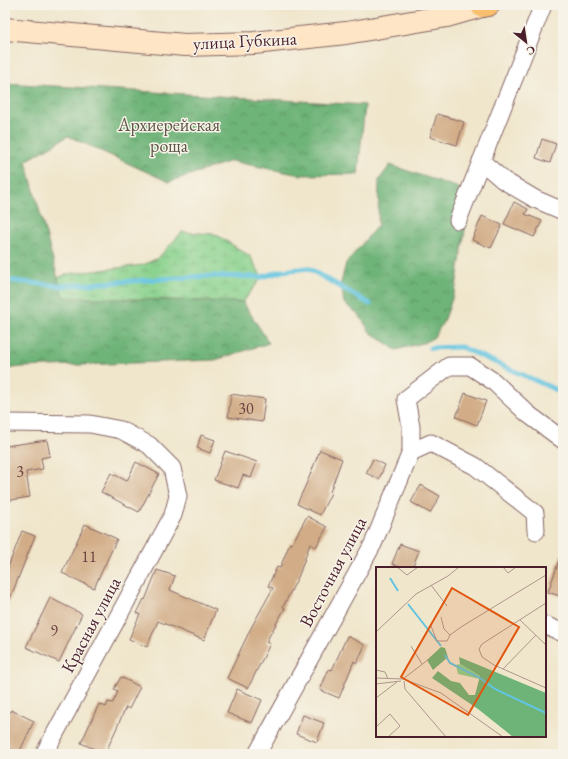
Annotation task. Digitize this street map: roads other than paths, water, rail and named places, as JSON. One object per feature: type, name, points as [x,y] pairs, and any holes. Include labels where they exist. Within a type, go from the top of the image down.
[{"type":"main road","name":"улица Губкина","points":[[5,29],[185,45],[254,43],[346,33],[448,16],[485,5]]},
{"type":"street","points":[[458,220],[543,5]]},
{"type":"street","points":[[481,161],[503,180],[535,198],[563,211]]},
{"type":"street","name":"Восточная улица","points":[[257,754],[374,544],[411,452],[411,427],[406,399],[450,366],[470,366],[493,381],[528,414],[563,440]]},
{"type":"street","name":"Красная улица","points":[[5,423],[90,424],[121,430],[149,445],[172,468],[178,496],[174,515],[44,754]]},
{"type":"street","points":[[411,452],[431,443],[475,466],[535,513],[536,531]]},
{"type":"street","points":[[546,625],[563,633]]},
{"type":"waterway","points":[[5,280],[60,286],[205,276],[262,277],[282,271],[308,268],[370,304]]},
{"type":"waterway","points":[[430,348],[461,347],[563,393]]},
{"type":"park label","name":"Архиерейская роща","points":[[169,135]]}]
